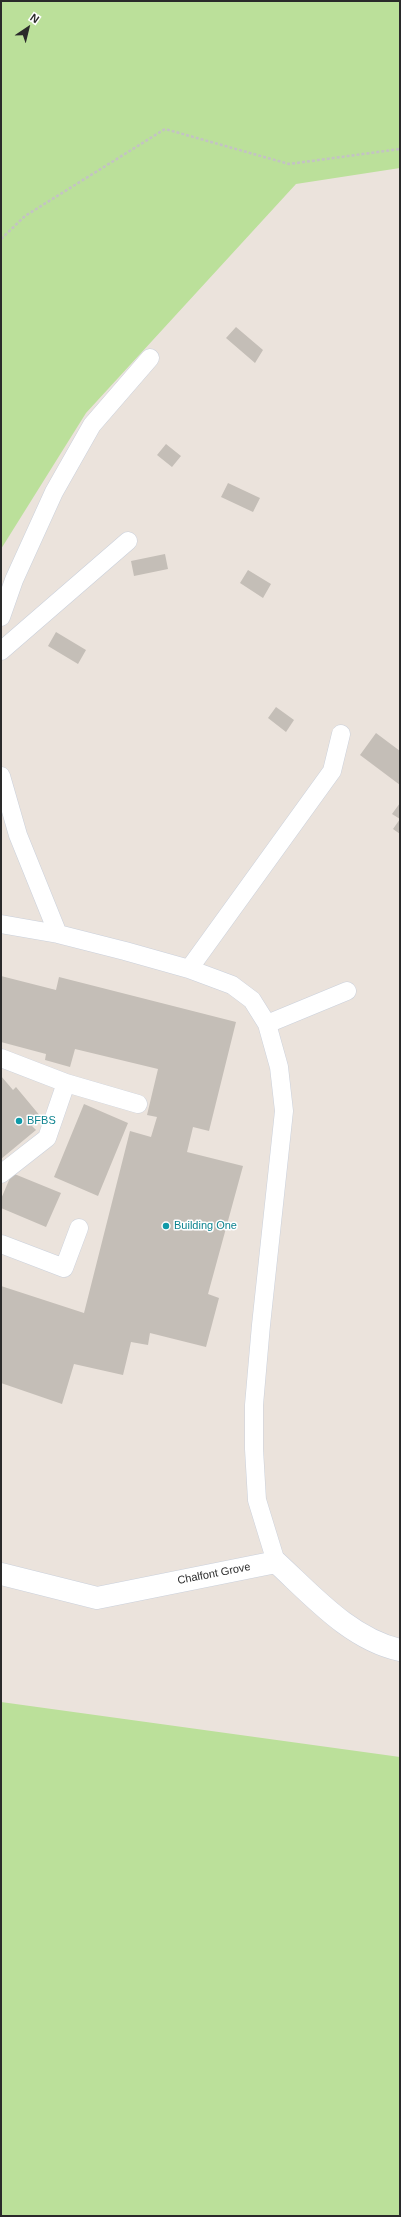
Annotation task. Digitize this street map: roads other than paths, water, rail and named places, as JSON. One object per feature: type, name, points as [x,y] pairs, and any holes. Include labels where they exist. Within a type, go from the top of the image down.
[{"type":"street","name":"Chalfont Grove","points":[[1,1574],[97,1598],[276,1562]]},
{"type":"street","points":[[276,1562],[324,1606],[352,1628],[385,1647],[400,1650]]},
{"type":"lane","points":[[1,617],[14,580],[54,492],[89,432],[150,358]]},
{"type":"lane","points":[[1,651],[128,541]]},
{"type":"lane","points":[[189,969],[332,771],[341,734]]},
{"type":"lane","points":[[1,776],[18,835],[58,934]]},
{"type":"lane","points":[[1,924],[58,934],[189,969],[232,985],[252,1000],[267,1024],[280,1067],[284,1111],[261,1325],[254,1405],[254,1449],[257,1500],[276,1562]]},
{"type":"lane","points":[[267,1024],[347,991]]},
{"type":"lane","points":[[1,1058],[66,1083],[138,1104]]},
{"type":"lane","points":[[1,1174],[47,1138],[66,1083]]},
{"type":"lane","points":[[1,1244],[64,1268],[79,1228]]},
{"type":"place","name":"BFBS","points":[[19,1121]]},
{"type":"place","name":"Building One","points":[[166,1226]]}]
